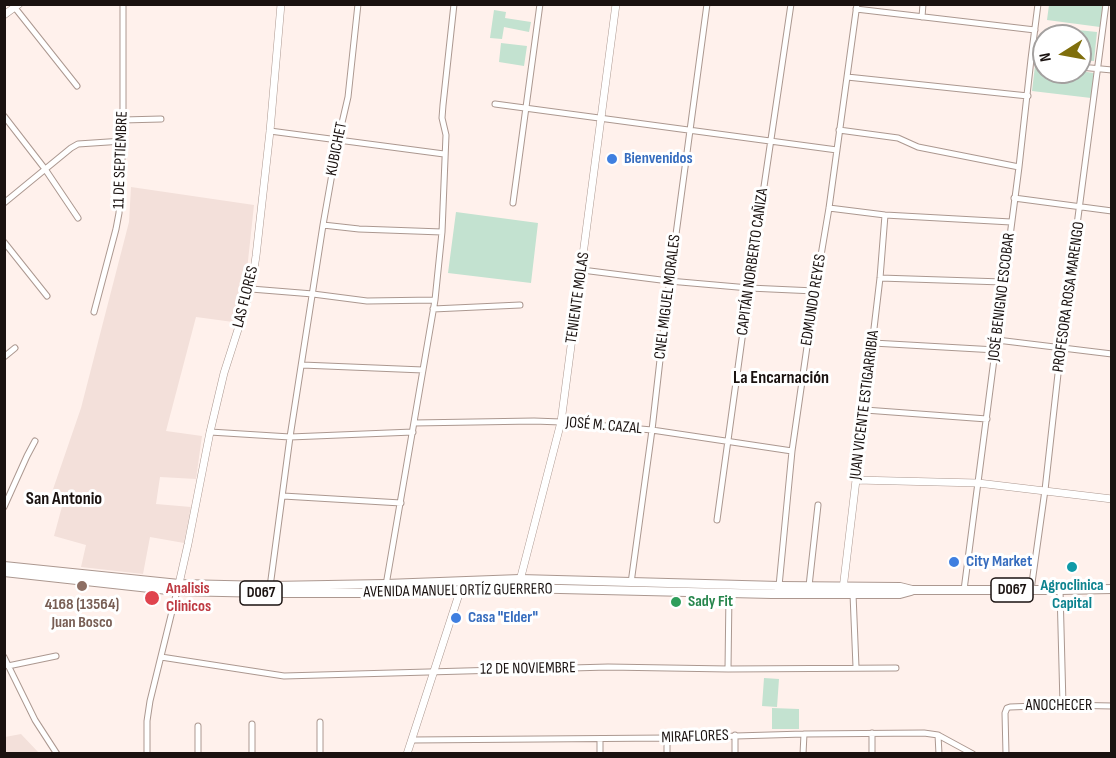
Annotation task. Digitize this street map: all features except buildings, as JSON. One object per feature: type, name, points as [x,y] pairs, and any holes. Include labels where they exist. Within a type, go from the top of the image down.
[{"type":"main road","name":"AVENIDA MANUEL ORTÍZ GUERRERO","points":[[4,566],[178,587]]},
{"type":"main road","name":"AVENIDA MANUEL ORTÍZ GUERRERO","points":[[4,572],[178,587],[269,590],[519,584],[809,586],[846,591]]},
{"type":"main road","name":"AVENIDA MANUEL ORTÍZ GUERRERO","points":[[631,586],[772,594],[900,587],[912,590],[1112,589]]},
{"type":"street","name":"11 DE SEPTIEMBRE","points":[[94,312],[119,213],[123,141],[123,4]]},
{"type":"street","name":"LAS FLORES","points":[[178,587],[224,373],[251,289],[270,130],[281,4]]},
{"type":"street","name":"KUBICHET","points":[[269,590],[323,225],[348,97],[358,4]]},
{"type":"street","points":[[385,588],[435,300],[442,232],[446,135],[442,118],[454,4]]},
{"type":"street","points":[[513,203],[540,4]]},
{"type":"street","name":"TENIENTE MOLAS","points":[[519,584],[561,422],[616,4]]},
{"type":"street","name":"CNEL MIGUEL MORALES","points":[[631,586],[706,4]]},
{"type":"street","name":"CAPITÁN NORBERTO CAÑIZA","points":[[717,520],[791,4]]},
{"type":"street","points":[[922,17],[923,4]]},
{"type":"street","name":"JOSÉ BENIGNO ESCOBAR","points":[[1036,24],[1038,4]]},
{"type":"street","name":"PROFESORA ROSA MARENGO","points":[[1031,590],[1046,490],[1061,347],[1106,4]]},
{"type":"street","points":[[4,15],[15,6],[76,86]]},
{"type":"street","points":[[857,7],[1032,30]]},
{"type":"street","name":"EDMUNDO REYES","points":[[779,586],[792,451],[857,7]]},
{"type":"street","name":"JOSÉ BENIGNO ESCOBAR","points":[[964,590],[1032,52]]},
{"type":"street","points":[[1092,68],[1112,70]]},
{"type":"street","points":[[847,77],[1028,96]]},
{"type":"street","points":[[495,104],[837,150]]},
{"type":"street","points":[[4,116],[45,169],[78,218]]},
{"type":"street","points":[[123,120],[161,119]]},
{"type":"street","points":[[270,130],[444,154]]},
{"type":"street","points":[[839,130],[898,138],[918,147],[1019,167]]},
{"type":"street","points":[[4,203],[78,144],[123,141]]},
{"type":"street","points":[[1014,198],[1112,211]]},
{"type":"street","points":[[829,208],[885,215],[1011,222]]},
{"type":"street","name":"JUAN VICENTE ESTIGARRIBIA","points":[[846,591],[885,215]]},
{"type":"street","points":[[323,225],[359,229],[442,232]]},
{"type":"street","points":[[4,242],[47,296]]},
{"type":"street","points":[[582,270],[669,281],[815,291]]},
{"type":"street","points":[[880,278],[1003,282]]},
{"type":"street","points":[[251,289],[367,301],[435,300]]},
{"type":"street","points":[[433,309],[520,305]]},
{"type":"street","points":[[997,340],[1112,354]]},
{"type":"street","points":[[873,343],[996,350]]},
{"type":"street","points":[[4,357],[15,348]]},
{"type":"street","points":[[302,365],[423,370]]},
{"type":"street","points":[[865,410],[987,419]]},
{"type":"street","name":"JOSÉ M. CAZAL","points":[[414,423],[561,422],[652,430],[792,451]]},
{"type":"street","points":[[210,432],[290,437],[413,432]]},
{"type":"street","points":[[4,507],[35,441]]},
{"type":"street","points":[[856,480],[978,483],[1112,499]]},
{"type":"street","points":[[283,496],[401,504]]},
{"type":"street","points":[[809,586],[818,505]]},
{"type":"street","points":[[407,753],[461,586]]},
{"type":"street","points":[[772,594],[779,586]]},
{"type":"street","points":[[147,753],[147,721],[150,701],[178,587]]},
{"type":"street","points":[[1060,590],[1063,705]]},
{"type":"street","points":[[846,591],[856,667]]},
{"type":"street","points":[[728,669],[729,592]]},
{"type":"street","points":[[8,666],[56,656]]},
{"type":"street","points":[[4,657],[35,720],[57,753]]},
{"type":"street","name":"12 DE NOVIEMBRE","points":[[161,657],[284,676],[608,667],[896,668]]},
{"type":"street","name":"ANOCHECER","points":[[1006,753],[1005,713],[1007,708],[1063,705],[1112,706]]},
{"type":"street","points":[[320,722],[320,753]]},
{"type":"street","points":[[252,724],[252,753]]},
{"type":"street","points":[[198,726],[198,753]]},
{"type":"street","points":[[872,733],[872,753]]},
{"type":"street","name":"MIRAFLORES","points":[[412,740],[924,733],[938,735],[974,753]]},
{"type":"street","points":[[804,734],[804,753]]},
{"type":"street","points":[[735,735],[735,753]]},
{"type":"street","points":[[938,735],[939,753]]},
{"type":"street","points":[[667,738],[667,753]]},
{"type":"street","points":[[600,739],[600,753]]},
{"type":"shaded area","points":[[131,187],[254,205],[247,270],[233,322],[196,317],[166,431],[202,436],[196,479],[160,477],[156,504],[191,507],[184,543],[150,537],[143,574],[81,567],[86,545],[54,536],[64,499],[50,498],[81,408],[129,222]]},
{"type":"shaded area","points":[[21,734],[39,753],[5,753],[5,737]]},
{"type":"green space","points":[[1049,5],[1103,5],[1100,27],[1092,26],[1092,24],[1047,20]]},
{"type":"green space","points":[[494,10],[506,12],[505,18],[531,22],[529,32],[504,27],[502,39],[490,38]]},
{"type":"green space","points":[[1092,31],[1097,32],[1094,61],[1092,61]]},
{"type":"green space","points":[[501,43],[527,46],[524,66],[499,62]]},
{"type":"green space","points":[[1092,73],[1094,73],[1091,98],[1032,91],[1033,84],[1092,84]]},
{"type":"green space","points":[[456,212],[538,223],[531,283],[448,273]]},
{"type":"green space","points":[[764,678],[779,679],[777,707],[762,706]]},
{"type":"green space","points":[[772,708],[799,709],[799,729],[772,729]]},
{"type":"place","name":"Bienvenidos","points":[[612,159]]},
{"type":"place","name":"City Market","points":[[954,562]]},
{"type":"place","name":"Agroclinica Capital","points":[[1072,567]]},
{"type":"place","name":"4168 (13564) Juan Bosco","points":[[82,586]]},
{"type":"place","name":"Analisis Clinicos","points":[[152,598]]},
{"type":"place","name":"Sady Fit","points":[[676,602]]},
{"type":"place","name":"Casa \"Elder\"","points":[[456,618]]},
{"type":"district","name":"La Encarnación","points":[[781,378]]},
{"type":"district","name":"San Antonio","points":[[64,499]]}]
